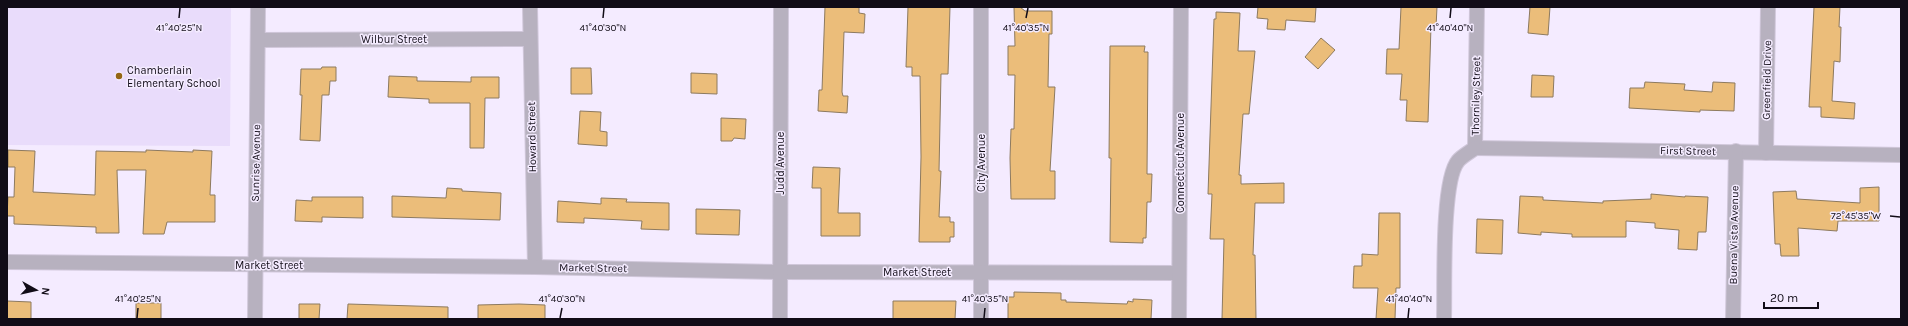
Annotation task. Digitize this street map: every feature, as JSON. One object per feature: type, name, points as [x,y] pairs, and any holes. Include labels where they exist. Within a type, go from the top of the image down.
[{"type":"street","name":"Sunrise Avenue","points":[[255,319],[258,7]]},
{"type":"street","name":"Howard Street","points":[[530,7],[535,266]]},
{"type":"street","name":"Judd Avenue","points":[[780,319],[781,7]]},
{"type":"street","name":"City Avenue","points":[[981,7],[981,319]]},
{"type":"street","name":"Connecticut Avenue","points":[[1179,319],[1181,7]]},
{"type":"street","name":"Thorniley Street","points":[[1444,319],[1446,210],[1451,177],[1458,161],[1475,148],[1477,7]]},
{"type":"street","name":"Greenfield Drive","points":[[1766,153],[1768,7]]},
{"type":"street","name":"Wilbur Street","points":[[258,40],[530,39]]},
{"type":"street","name":"First Street","points":[[1475,148],[1736,151],[1766,153],[1901,155]]},
{"type":"street","name":"Buena Vista Avenue","points":[[1733,319],[1736,151]]},
{"type":"street","name":"Market Street","points":[[7,262],[535,266],[780,272],[1179,272]]},
{"type":"shaded area","name":"Chamberlain Elementary School","points":[[7,7],[231,7],[230,146],[7,145]]},
{"type":"building","points":[[825,7],[859,7],[859,13],[865,14],[864,33],[844,32],[842,92],[843,96],[848,96],[847,113],[818,111],[819,90],[822,90]]},
{"type":"building","points":[[908,7],[950,7],[948,74],[941,74],[939,171],[941,171],[939,217],[950,217],[950,222],[954,222],[954,237],[950,237],[950,242],[919,242],[921,157],[920,76],[912,76],[912,67],[906,67]]},
{"type":"building","points":[[1014,7],[1020,7],[1025,11],[1052,11],[1052,34],[1049,34],[1048,87],[1055,87],[1050,171],[1055,171],[1055,199],[1011,199],[1010,158],[1011,129],[1014,129],[1015,75],[1008,75],[1008,46],[1015,46]]},
{"type":"building","points":[[1258,7],[1316,7],[1315,22],[1286,20],[1285,30],[1267,29],[1268,19],[1257,18]]},
{"type":"building","points":[[1401,7],[1437,7],[1436,27],[1431,26],[1428,122],[1406,121],[1407,100],[1400,100],[1402,74],[1386,74],[1387,49],[1399,49]]},
{"type":"building","points":[[1530,7],[1550,7],[1548,35],[1528,33]]},
{"type":"building","points":[[1814,7],[1840,7],[1840,62],[1834,61],[1832,101],[1855,103],[1854,119],[1821,117],[1821,107],[1809,107]]},
{"type":"building","points":[[1216,12],[1240,13],[1238,51],[1255,51],[1249,114],[1243,114],[1239,175],[1241,175],[1241,184],[1284,183],[1284,203],[1255,203],[1253,255],[1255,255],[1256,319],[1222,319],[1224,239],[1210,239],[1212,194],[1208,194],[1214,19],[1216,19]]},
{"type":"building","points":[[1321,38],[1335,50],[1318,69],[1305,57]]},
{"type":"building","points":[[1110,46],[1145,46],[1144,52],[1148,52],[1147,174],[1152,174],[1151,202],[1147,202],[1146,238],[1143,238],[1143,243],[1110,242]]},
{"type":"building","points":[[322,67],[336,67],[336,81],[330,81],[329,95],[322,95],[320,141],[300,140],[302,95],[300,95],[301,69],[321,69]]},
{"type":"building","points":[[571,68],[591,68],[592,94],[571,94]]},
{"type":"building","points":[[691,73],[717,74],[717,94],[691,93]]},
{"type":"building","points":[[1532,75],[1554,76],[1553,97],[1531,97]]},
{"type":"building","points":[[389,76],[417,77],[417,81],[471,82],[471,77],[499,77],[499,98],[485,98],[484,148],[470,148],[470,103],[429,103],[429,99],[388,97]]},
{"type":"building","points":[[1645,82],[1685,84],[1684,90],[1712,92],[1713,82],[1735,83],[1734,111],[1700,110],[1700,112],[1629,108],[1630,88],[1644,88]]},
{"type":"building","points":[[580,111],[601,112],[600,131],[607,132],[607,146],[578,144]]},
{"type":"building","points":[[721,118],[746,119],[745,139],[734,138],[732,141],[721,141]]},
{"type":"building","points":[[8,150],[35,151],[33,192],[95,195],[96,151],[212,151],[210,195],[215,195],[215,222],[167,222],[164,234],[143,234],[146,170],[117,170],[119,233],[96,233],[96,227],[14,224],[14,216],[7,216],[8,197],[14,197],[15,167],[8,167]]},
{"type":"building","points":[[813,167],[840,168],[838,213],[860,213],[860,236],[821,236],[821,188],[812,188]]},
{"type":"building","points":[[1879,187],[1879,221],[1838,221],[1837,231],[1798,228],[1799,256],[1781,256],[1780,244],[1775,244],[1773,192],[1796,191],[1797,199],[1860,203],[1860,188]]},
{"type":"building","points":[[447,188],[462,189],[462,191],[501,193],[500,220],[392,217],[392,196],[446,198]]},
{"type":"building","points":[[1651,194],[1685,197],[1708,197],[1706,232],[1698,232],[1697,250],[1678,249],[1679,230],[1655,228],[1655,223],[1626,221],[1626,237],[1572,237],[1572,234],[1541,232],[1541,235],[1518,233],[1520,196],[1543,197],[1543,200],[1603,203],[1603,201],[1651,199]]},
{"type":"building","points":[[312,197],[363,197],[363,218],[322,217],[322,222],[295,221],[296,200],[312,201]]},
{"type":"building","points":[[601,198],[627,199],[626,202],[669,203],[669,230],[641,229],[642,221],[584,218],[584,223],[557,222],[558,201],[601,204]]},
{"type":"building","points":[[696,209],[740,210],[739,235],[696,234]]},
{"type":"building","points":[[1379,213],[1400,213],[1400,288],[1396,288],[1395,319],[1376,319],[1378,288],[1353,288],[1354,266],[1362,266],[1362,254],[1378,255]]},
{"type":"building","points":[[1477,219],[1503,220],[1502,254],[1476,253]]},
{"type":"building","points":[[1014,292],[1061,293],[1061,300],[1066,300],[1066,302],[1127,304],[1128,301],[1133,302],[1133,299],[1152,300],[1151,319],[1008,319],[1008,297],[1014,297]]},
{"type":"building","points":[[7,301],[31,302],[31,319],[7,319]]},
{"type":"building","points":[[893,301],[956,301],[955,319],[893,319]]},
{"type":"building","points":[[136,303],[161,303],[161,319],[136,319]]},
{"type":"building","points":[[299,304],[320,304],[319,319],[299,319]]},
{"type":"building","points":[[348,304],[448,307],[448,319],[347,319]]},
{"type":"building","points":[[478,305],[545,305],[545,319],[478,319]]},
{"type":"place","name":"Chamberlain Elementary School","points":[[119,76]]}]
